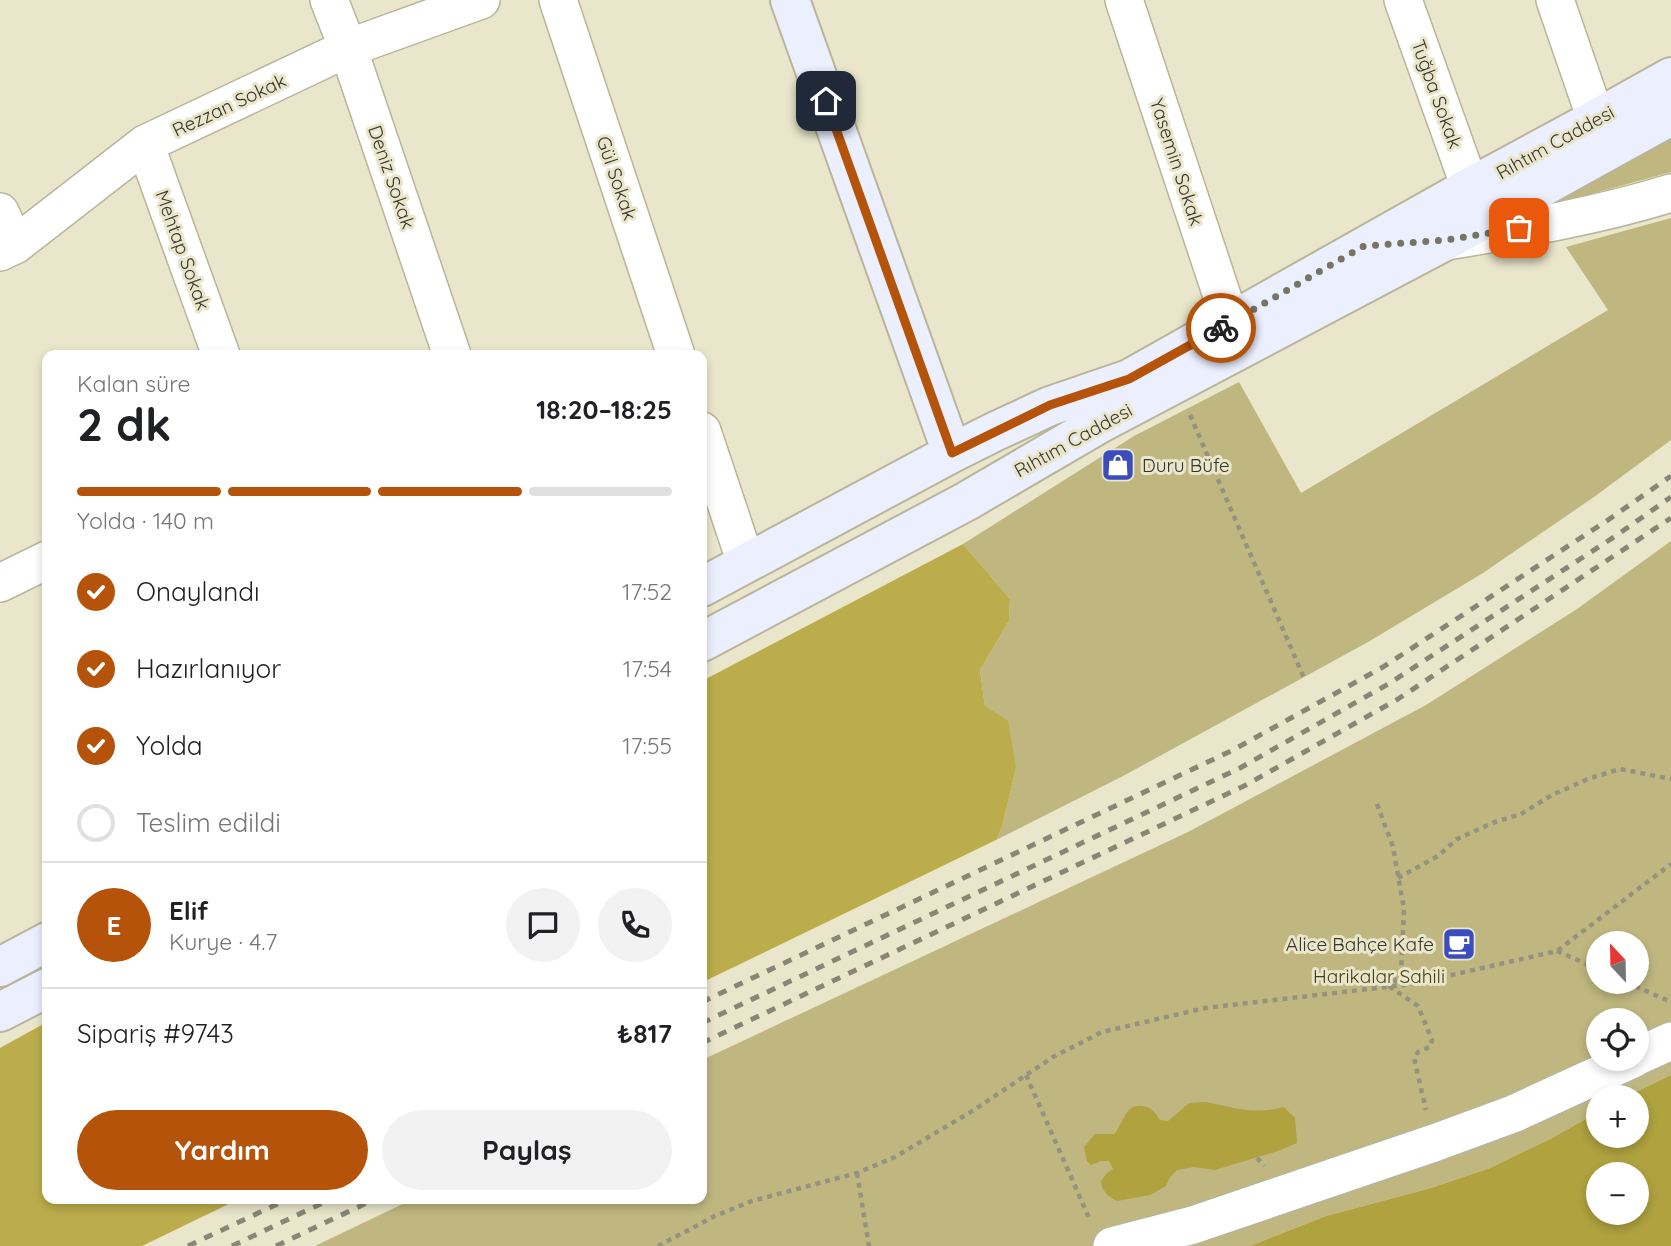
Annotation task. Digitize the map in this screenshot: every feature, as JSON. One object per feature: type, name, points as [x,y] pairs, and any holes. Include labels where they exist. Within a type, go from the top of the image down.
[{"type":"main road","points":[[790,0],[952,453]]},
{"type":"main road","name":"Rıhtım Caddesi","points":[[707,584],[952,453],[1050,405],[1129,379],[1671,77]]},
{"type":"main road","name":"Rıhtım Caddesi","points":[[707,639],[967,501],[1097,425],[1447,240],[1671,116]]},
{"type":"main road","points":[[0,967],[42,945]]},
{"type":"main road","points":[[0,1013],[42,991]]},
{"type":"street","name":"Deniz Sokak","points":[[329,0],[348,48],[450,350]]},
{"type":"street","name":"Rezzan Sokak","points":[[7,249],[145,145],[348,48],[481,0]]},
{"type":"street","name":"Gül Sokak","points":[[558,0],[675,350]]},
{"type":"street","name":"Yasemin Sokak","points":[[1124,0],[1231,323]]},
{"type":"street","name":"Tuğba Sokak","points":[[1403,0],[1470,187]]},
{"type":"street","points":[[1555,0],[1596,119]]},
{"type":"street","name":"Mehtap Sokak","points":[[145,145],[219,350]]},
{"type":"street","name":"Rıhtım Caddesi","points":[[1364,246],[1447,240],[1496,233],[1594,213],[1671,193]]},
{"type":"street","points":[[0,212],[7,249]]},
{"type":"street","points":[[707,446],[746,563]]},
{"type":"street","points":[[0,583],[42,562]]},
{"type":"street","points":[[1649,1051],[1671,1041]]},
{"type":"street","points":[[1101,1234],[1193,1225],[1513,1114],[1607,1071]]},
{"type":"path","points":[[1185,404],[1304,678]]},
{"type":"path","points":[[1398,878],[1438,856],[1457,839],[1521,814],[1552,795],[1588,779],[1620,769],[1671,779]]},
{"type":"path","points":[[1377,804],[1393,847],[1404,909],[1401,974],[1390,987]]},
{"type":"path","points":[[658,1246],[752,1200],[857,1173],[895,1157],[974,1110],[1053,1057],[1102,1032],[1205,1008],[1412,984],[1557,951],[1671,863]]},
{"type":"path","points":[[1557,951],[1586,964]]},
{"type":"path","points":[[1390,987],[1418,1006],[1432,1040],[1430,1047],[1418,1052],[1414,1058],[1434,1143]]},
{"type":"path","points":[[1649,992],[1671,1002]]},
{"type":"path","points":[[1026,1075],[1101,1234]]},
{"type":"path","points":[[857,1173],[869,1246]]},
{"type":"green space","points":[[1671,139],[1671,172],[1544,207]]},
{"type":"green space","points":[[1671,218],[1671,440],[1483,573],[1368,642],[1125,775],[996,840],[1002,827],[1016,768],[985,706],[980,670],[1009,621],[1010,599],[963,544],[1134,436],[1239,382],[1301,493],[1608,310],[1566,247]]},
{"type":"green space","name":"Harikalar Sahili","points":[[1671,541],[1671,1075],[1649,1086],[1586,1085],[1586,1119],[1552,1138],[1490,1168],[1431,1188],[1326,1216],[1250,1246],[315,1246],[403,1204],[707,1204],[707,1058],[1188,832],[1426,705],[1577,609]]},
{"type":"shaded area","points":[[963,544],[1010,599],[1009,621],[980,670],[985,706],[1008,721],[1016,768],[1002,827],[996,840],[707,980],[707,678]]},
{"type":"shaded area","points":[[42,1025],[42,1204],[229,1204],[142,1246],[0,1246],[0,1048]]},
{"type":"shaded area","points":[[1671,1075],[1671,1246],[1250,1246],[1326,1216],[1431,1188],[1490,1168],[1586,1119],[1586,1148],[1649,1148],[1649,1086]]},
{"type":"shaded area","points":[[1206,1102],[1254,1111],[1284,1107],[1295,1118],[1297,1143],[1215,1170],[1194,1167],[1177,1170],[1166,1186],[1150,1195],[1117,1201],[1106,1193],[1101,1181],[1113,1169],[1109,1161],[1091,1165],[1087,1161],[1084,1147],[1095,1134],[1114,1134],[1128,1111],[1136,1106],[1148,1107],[1160,1120],[1168,1121],[1189,1103]]},
{"type":"railway","points":[[707,1000],[1233,750],[1383,667],[1671,476]]},
{"type":"railway","points":[[707,1021],[1240,768],[1390,683],[1671,497]]},
{"type":"railway","points":[[707,1041],[1246,785],[1398,699],[1671,518]]},
{"type":"railway","points":[[188,1246],[277,1204]]},
{"type":"railway","points":[[232,1246],[320,1204]]},
{"type":"railway","points":[[276,1246],[364,1204]]},
{"type":"way so far","points":[[1221,328],[1364,246],[1447,240],[1519,228]]},
{"type":"place","name":"Duru Büfe","points":[[1118,465]]},
{"type":"place","name":"Alice Bahçe Kafe","points":[[1459,944]]},
{"type":"route","points":[[826,101],[952,453],[1050,405],[1129,379],[1221,328]]}]
